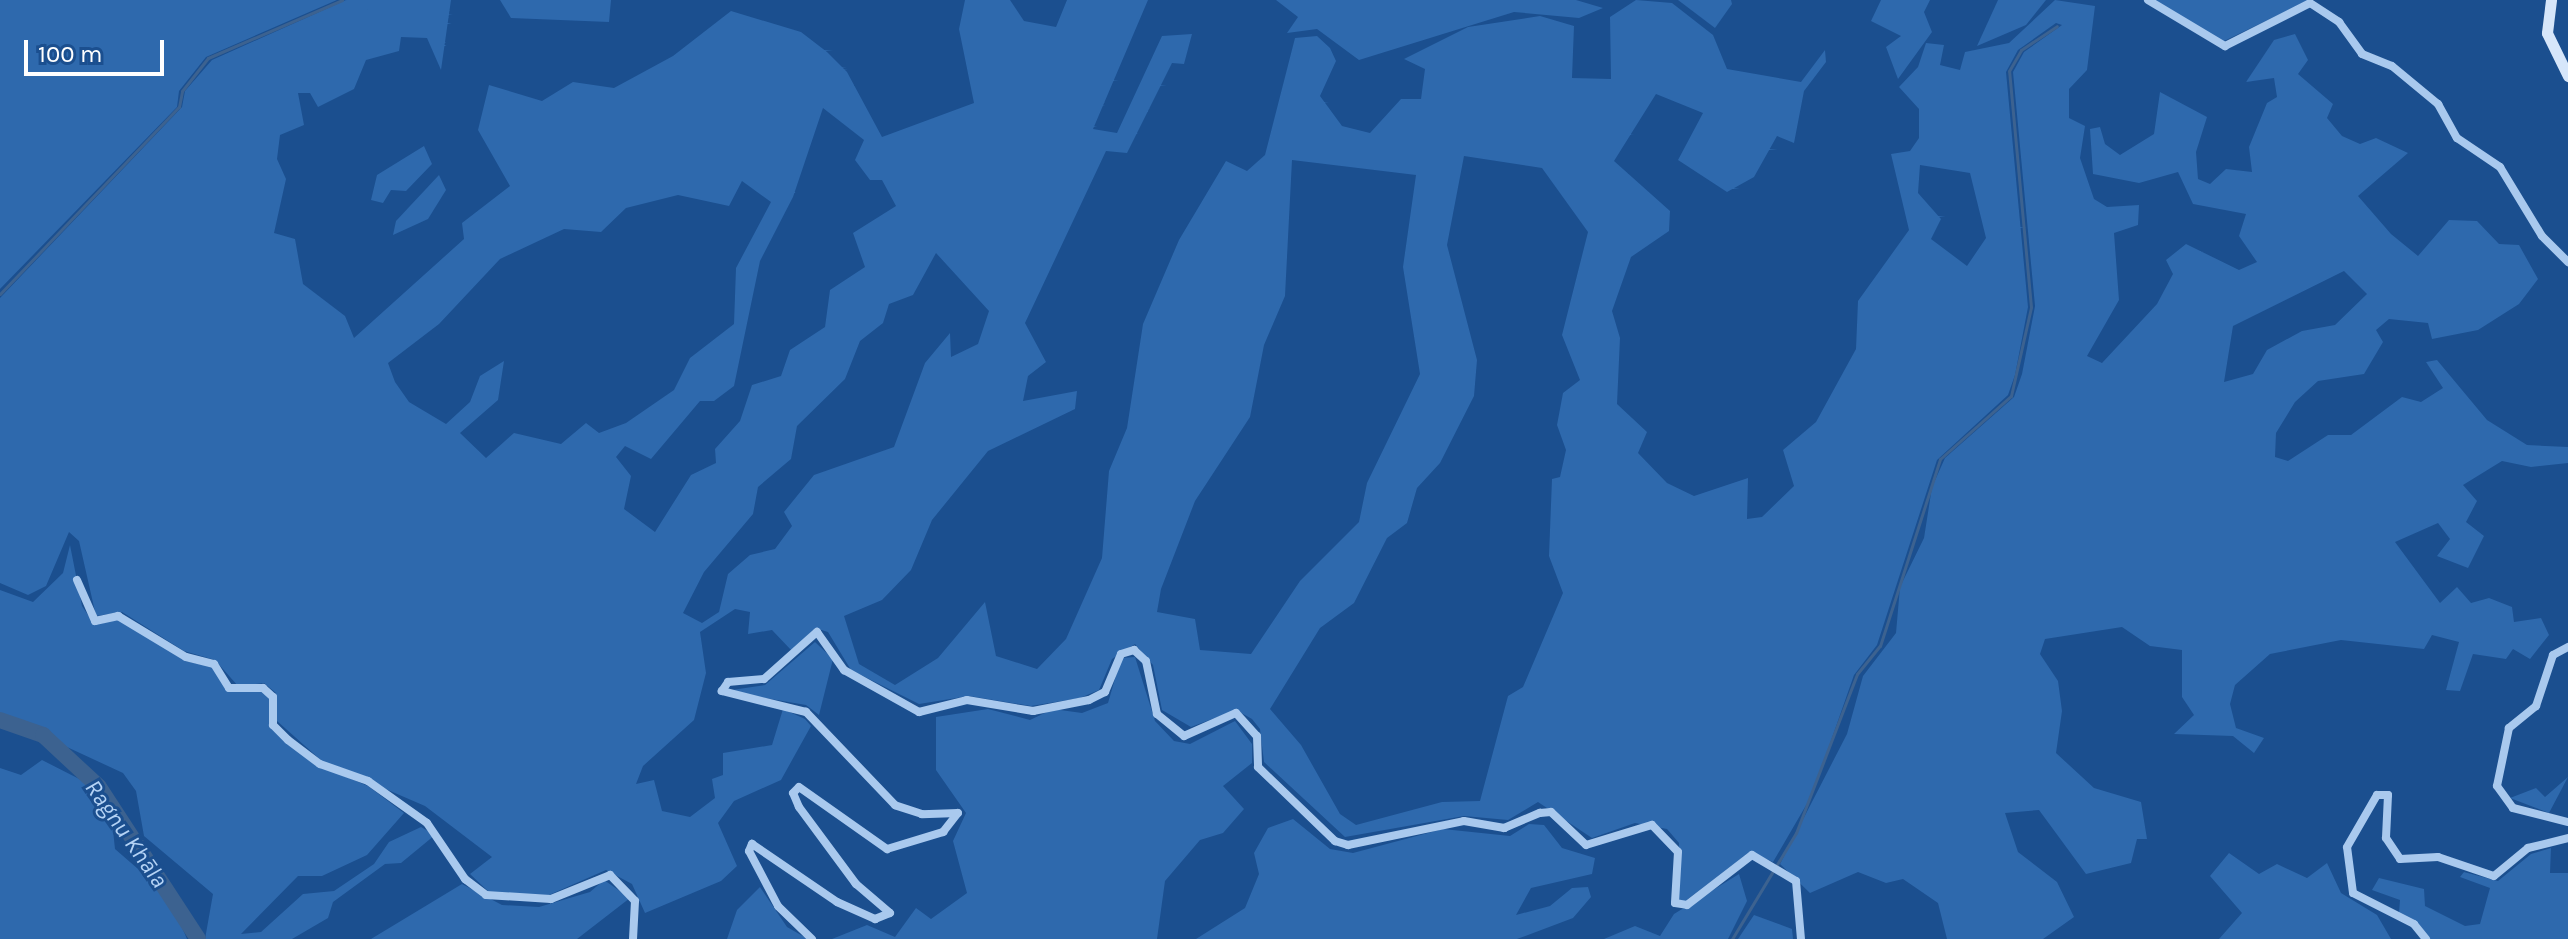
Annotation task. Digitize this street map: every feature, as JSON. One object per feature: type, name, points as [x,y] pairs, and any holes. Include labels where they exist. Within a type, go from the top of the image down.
[{"type":"street","points":[[2148,0],[2225,46],[2310,3],[2339,22],[2362,54],[2392,66],[2438,104],[2457,138],[2500,167],[2542,236],[2568,262]]},
{"type":"street","points":[[2551,0],[2547,33],[2568,76]]},
{"type":"street","points":[[77,580],[95,621],[118,616],[186,657],[214,664],[229,688],[263,688],[273,697],[273,725],[288,740],[320,764],[368,781],[427,823],[465,879],[486,895],[537,902],[610,875],[635,901],[633,939]]},
{"type":"street","points":[[812,939],[778,906],[749,851],[752,844],[837,902],[875,919],[890,913],[856,884],[799,807],[793,793],[799,787],[887,849],[943,832],[958,813],[922,814],[895,805],[806,712],[722,691],[728,682],[764,679],[817,632],[844,670],[919,712],[967,700],[1033,711],[1089,700],[1105,692],[1121,654],[1134,650],[1146,661],[1157,714],[1184,736],[1236,713],[1257,736],[1258,767],[1335,841],[1348,845],[1464,821],[1504,828],[1540,813],[1551,812],[1586,845],[1652,825],[1678,852],[1675,903],[1687,905],[1752,855],[1796,881],[1801,939]]},
{"type":"street","points":[[2568,647],[2553,655],[2536,706],[2509,728],[2497,786],[2513,808],[2568,822]]},
{"type":"street","points":[[2426,939],[2414,924],[2353,893],[2347,847],[2377,795],[2388,795],[2386,838],[2400,859],[2438,857],[2494,876],[2528,848],[2568,838]]},
{"type":"shaded area","points":[[0,0],[337,0],[206,57],[179,91],[177,107],[0,289]]},
{"type":"shaded area","points":[[346,0],[451,0],[441,70],[427,38],[401,37],[399,51],[366,60],[354,89],[318,107],[310,93],[298,93],[304,125],[280,135],[277,159],[286,179],[274,233],[295,239],[303,284],[345,316],[354,338],[464,239],[462,223],[510,186],[478,130],[489,85],[542,101],[573,82],[614,88],[673,56],[731,11],[801,32],[827,52],[847,72],[882,137],[974,103],[959,29],[965,0],[1010,0],[1024,21],[1056,27],[1067,0],[1148,0],[1093,129],[1117,133],[1162,36],[1192,34],[1184,64],[1172,63],[1127,153],[1106,151],[1025,323],[1046,362],[1028,376],[1023,401],[1077,391],[1075,409],[988,451],[932,520],[911,570],[882,600],[844,616],[859,664],[895,685],[938,658],[985,602],[996,656],[1037,669],[1066,639],[1102,558],[1109,471],[1127,428],[1143,324],[1179,240],[1226,161],[1247,171],[1265,155],[1295,38],[1317,36],[1330,48],[1336,61],[1320,96],[1342,126],[1370,133],[1401,99],[1421,99],[1425,69],[1404,59],[1468,27],[1540,16],[1574,26],[1572,78],[1611,79],[1610,17],[1636,0],[1672,3],[1713,35],[1727,69],[1801,82],[1825,50],[1826,62],[1804,91],[1794,143],[1777,136],[1754,177],[1727,192],[1678,160],[1703,113],[1656,94],[1614,161],[1670,211],[1669,231],[1631,257],[1612,311],[1620,338],[1617,404],[1647,432],[1638,453],[1667,483],[1694,496],[1748,478],[1747,519],[1762,517],[1794,486],[1783,450],[1816,422],[1856,349],[1858,301],[1909,230],[1891,154],[1910,151],[1919,138],[1919,109],[1899,87],[1918,67],[1926,43],[1944,45],[1940,65],[1960,70],[1965,52],[2009,43],[2055,0],[2095,6],[2087,70],[2069,89],[2069,118],[2085,126],[2080,158],[2094,199],[2107,207],[2139,205],[2138,225],[2114,233],[2119,300],[2087,356],[2102,363],[2157,304],[2173,274],[2166,260],[2186,244],[2239,270],[2257,262],[2239,236],[2246,214],[2193,204],[2178,172],[2139,183],[2093,174],[2090,129],[2100,127],[2105,144],[2120,155],[2154,134],[2160,92],[2207,117],[2196,152],[2198,179],[2210,184],[2226,169],[2252,172],[2249,147],[2267,103],[2277,97],[2274,78],[2246,82],[2274,40],[2295,34],[2308,60],[2298,74],[2333,104],[2327,118],[2342,136],[2360,144],[2376,138],[2408,153],[2358,196],[2391,234],[2418,256],[2449,220],[2477,221],[2499,244],[2519,245],[2538,279],[2519,304],[2478,330],[2432,339],[2428,323],[2389,319],[2376,330],[2383,342],[2364,374],[2318,381],[2295,402],[2276,433],[2275,457],[2288,461],[2328,435],[2351,435],[2402,397],[2421,402],[2443,388],[2426,362],[2437,360],[2487,420],[2527,445],[2568,447],[2568,463],[2531,467],[2502,461],[2463,485],[2477,501],[2466,522],[2484,536],[2468,568],[2437,556],[2450,539],[2438,523],[2395,542],[2440,603],[2457,587],[2471,603],[2489,598],[2512,607],[2514,622],[2541,618],[2549,635],[2530,659],[2513,649],[2506,659],[2473,654],[2460,691],[2446,690],[2459,642],[2432,635],[2424,649],[2341,640],[2270,654],[2235,685],[2230,704],[2236,728],[2264,738],[2254,753],[2233,736],[2174,734],[2194,715],[2182,697],[2182,650],[2150,646],[2122,627],[2045,639],[2040,654],[2058,681],[2062,711],[2056,753],[2094,788],[2141,802],[2147,839],[2137,839],[2131,863],[2086,874],[2039,810],[2005,813],[2018,852],[2057,882],[2074,917],[2043,939],[1947,939],[1938,903],[1903,879],[1886,883],[1858,872],[1810,893],[1780,864],[1847,734],[1863,676],[1896,633],[1900,587],[1924,538],[1932,487],[1945,458],[2014,397],[2022,374],[2035,306],[2013,72],[2024,52],[2062,25],[2056,23],[2018,50],[2006,72],[2028,307],[2015,375],[2008,395],[1937,460],[1877,645],[1854,675],[1812,795],[1773,862],[1750,852],[1684,902],[1677,899],[1679,843],[1667,829],[1635,823],[1592,838],[1538,802],[1508,820],[1464,816],[1345,837],[1264,762],[1260,729],[1252,719],[1236,710],[1191,727],[1162,710],[1153,665],[1135,644],[1112,659],[1099,690],[1080,698],[1031,706],[969,696],[919,704],[851,670],[828,632],[815,628],[792,651],[772,630],[748,634],[750,612],[735,609],[700,632],[706,673],[694,720],[643,766],[636,784],[654,780],[662,811],[690,817],[715,798],[712,779],[723,775],[723,753],[772,745],[783,709],[805,719],[811,726],[781,780],[734,801],[718,823],[737,866],[721,881],[645,913],[632,884],[606,870],[549,895],[490,893],[470,874],[492,857],[425,806],[323,762],[277,721],[276,693],[264,683],[238,686],[215,660],[184,651],[122,612],[96,616],[79,541],[69,532],[46,586],[28,595],[0,583],[0,298],[182,107],[185,91],[212,60]],"holes":[[[823,108],[864,140],[855,160],[870,180],[882,180],[896,206],[853,233],[865,267],[830,290],[825,327],[790,350],[781,376],[752,385],[740,421],[715,449],[716,463],[691,475],[655,532],[624,509],[631,476],[616,457],[625,446],[651,459],[700,401],[714,401],[734,386],[760,261],[793,197]],[[1464,156],[1542,168],[1588,232],[1562,335],[1580,380],[1563,393],[1557,425],[1566,450],[1560,477],[1552,479],[1549,556],[1563,593],[1523,687],[1508,696],[1480,801],[1442,802],[1356,825],[1340,814],[1301,745],[1270,709],[1320,628],[1354,603],[1387,538],[1407,523],[1417,488],[1440,463],[1474,396],[1477,360],[1447,245]],[[1292,160],[1416,175],[1403,267],[1420,374],[1367,483],[1359,522],[1300,581],[1251,654],[1200,650],[1195,619],[1157,612],[1161,589],[1195,501],[1250,417],[1264,345],[1285,296]],[[1920,165],[1970,173],[1986,238],[1967,266],[1931,239],[1941,219],[1918,193]],[[742,181],[771,202],[736,268],[734,324],[690,358],[674,390],[626,423],[599,433],[586,423],[561,444],[514,433],[486,458],[460,433],[498,400],[504,361],[480,376],[470,402],[446,424],[409,402],[395,382],[388,363],[439,324],[500,259],[564,229],[601,232],[626,208],[678,195],[729,206]],[[936,253],[989,311],[978,344],[951,357],[950,333],[925,363],[894,447],[814,475],[784,512],[792,526],[775,549],[750,555],[728,574],[719,612],[702,623],[683,613],[704,572],[753,514],[758,487],[791,459],[797,426],[845,379],[860,341],[883,323],[889,304],[913,295]],[[2344,271],[2367,294],[2335,325],[2302,331],[2267,350],[2253,374],[2224,382],[2233,326]]]},
{"type":"shaded area","points":[[500,0],[611,0],[609,22],[511,18]]},
{"type":"shaded area","points":[[1276,0],[1576,0],[1603,8],[1579,18],[1514,12],[1359,60],[1317,29],[1287,33],[1298,17]]},
{"type":"shaded area","points":[[1678,0],[1731,0],[1732,4],[1715,28]]},
{"type":"shaded area","points":[[1881,0],[1930,0],[1924,12],[1932,32],[1898,79],[1886,47],[1901,36],[1871,21]]},
{"type":"shaded area","points":[[1998,0],[2046,0],[2026,25],[1977,46]]},
{"type":"shaded area","points":[[2152,0],[2309,0],[2222,42]]},
{"type":"shaded area","points":[[424,146],[432,164],[406,191],[391,190],[383,203],[371,200],[377,175]]},
{"type":"shaded area","points":[[439,175],[446,190],[428,219],[393,235],[396,221]]},
{"type":"shaded area","points":[[70,545],[82,606],[94,624],[118,620],[154,638],[185,661],[213,667],[226,689],[263,690],[271,700],[271,726],[320,766],[368,786],[404,813],[367,855],[322,876],[298,876],[241,934],[261,932],[303,894],[334,891],[374,864],[389,842],[421,827],[435,835],[401,863],[385,864],[333,902],[328,918],[292,939],[205,939],[213,894],[144,836],[136,791],[123,773],[0,716],[0,590],[33,602],[63,573]]},
{"type":"shaded area","points":[[815,642],[833,659],[819,715],[806,705],[725,691],[765,685]]},
{"type":"shaded area","points":[[1135,657],[1155,721],[1174,741],[1190,744],[1235,721],[1252,744],[1252,763],[1223,786],[1244,809],[1223,833],[1200,840],[1165,881],[1157,939],[832,939],[867,925],[895,937],[916,908],[931,919],[967,893],[953,841],[966,813],[936,770],[936,717],[988,709],[1030,720],[1053,709],[1082,713],[1108,703],[1121,658]]},
{"type":"shaded area","points":[[42,760],[95,787],[111,811],[115,849],[168,895],[187,939],[0,939],[0,768],[21,775]]},
{"type":"shaded area","points":[[2568,777],[2549,813],[2510,798],[2536,788],[2545,797]]},
{"type":"shaded area","points":[[1293,819],[1330,849],[1353,853],[1443,829],[1510,836],[1529,824],[1544,825],[1562,848],[1595,858],[1592,874],[1531,888],[1516,915],[1550,906],[1572,888],[1588,887],[1591,897],[1573,918],[1517,939],[1196,939],[1245,908],[1259,874],[1254,853],[1268,828]]},
{"type":"shaded area","points":[[2551,848],[2550,873],[2568,873],[2568,939],[2429,939],[2399,913],[2400,900],[2372,890],[2379,878],[2424,889],[2425,906],[2465,926],[2480,924],[2490,888],[2460,877],[2464,872],[2498,881],[2531,854]]},
{"type":"shaded area","points":[[2229,853],[2259,874],[2277,864],[2307,878],[2327,863],[2341,893],[2377,915],[2391,939],[2219,939],[2242,913],[2210,876]]},
{"type":"shaded area","points":[[1739,874],[1747,901],[1728,939],[1604,939],[1635,926],[1660,936],[1674,914]]},
{"type":"shaded area","points":[[604,880],[630,898],[577,939],[371,939],[462,884],[502,905],[539,907],[590,892]]},
{"type":"shaded area","points":[[760,887],[787,927],[808,939],[727,939],[737,910]]},
{"type":"shaded area","points":[[1754,915],[1792,929],[1793,939],[1738,939]]},
{"type":"waterway","points":[[0,294],[179,107],[182,91],[208,58],[342,0]]},
{"type":"waterway","points":[[1732,939],[1796,833],[1857,674],[1880,646],[1940,459],[2011,396],[2031,307],[2009,71],[2021,50],[2057,26]]},
{"type":"waterway","name":"Ragnu Khāla","points":[[0,720],[43,735],[99,787],[198,939]]}]
